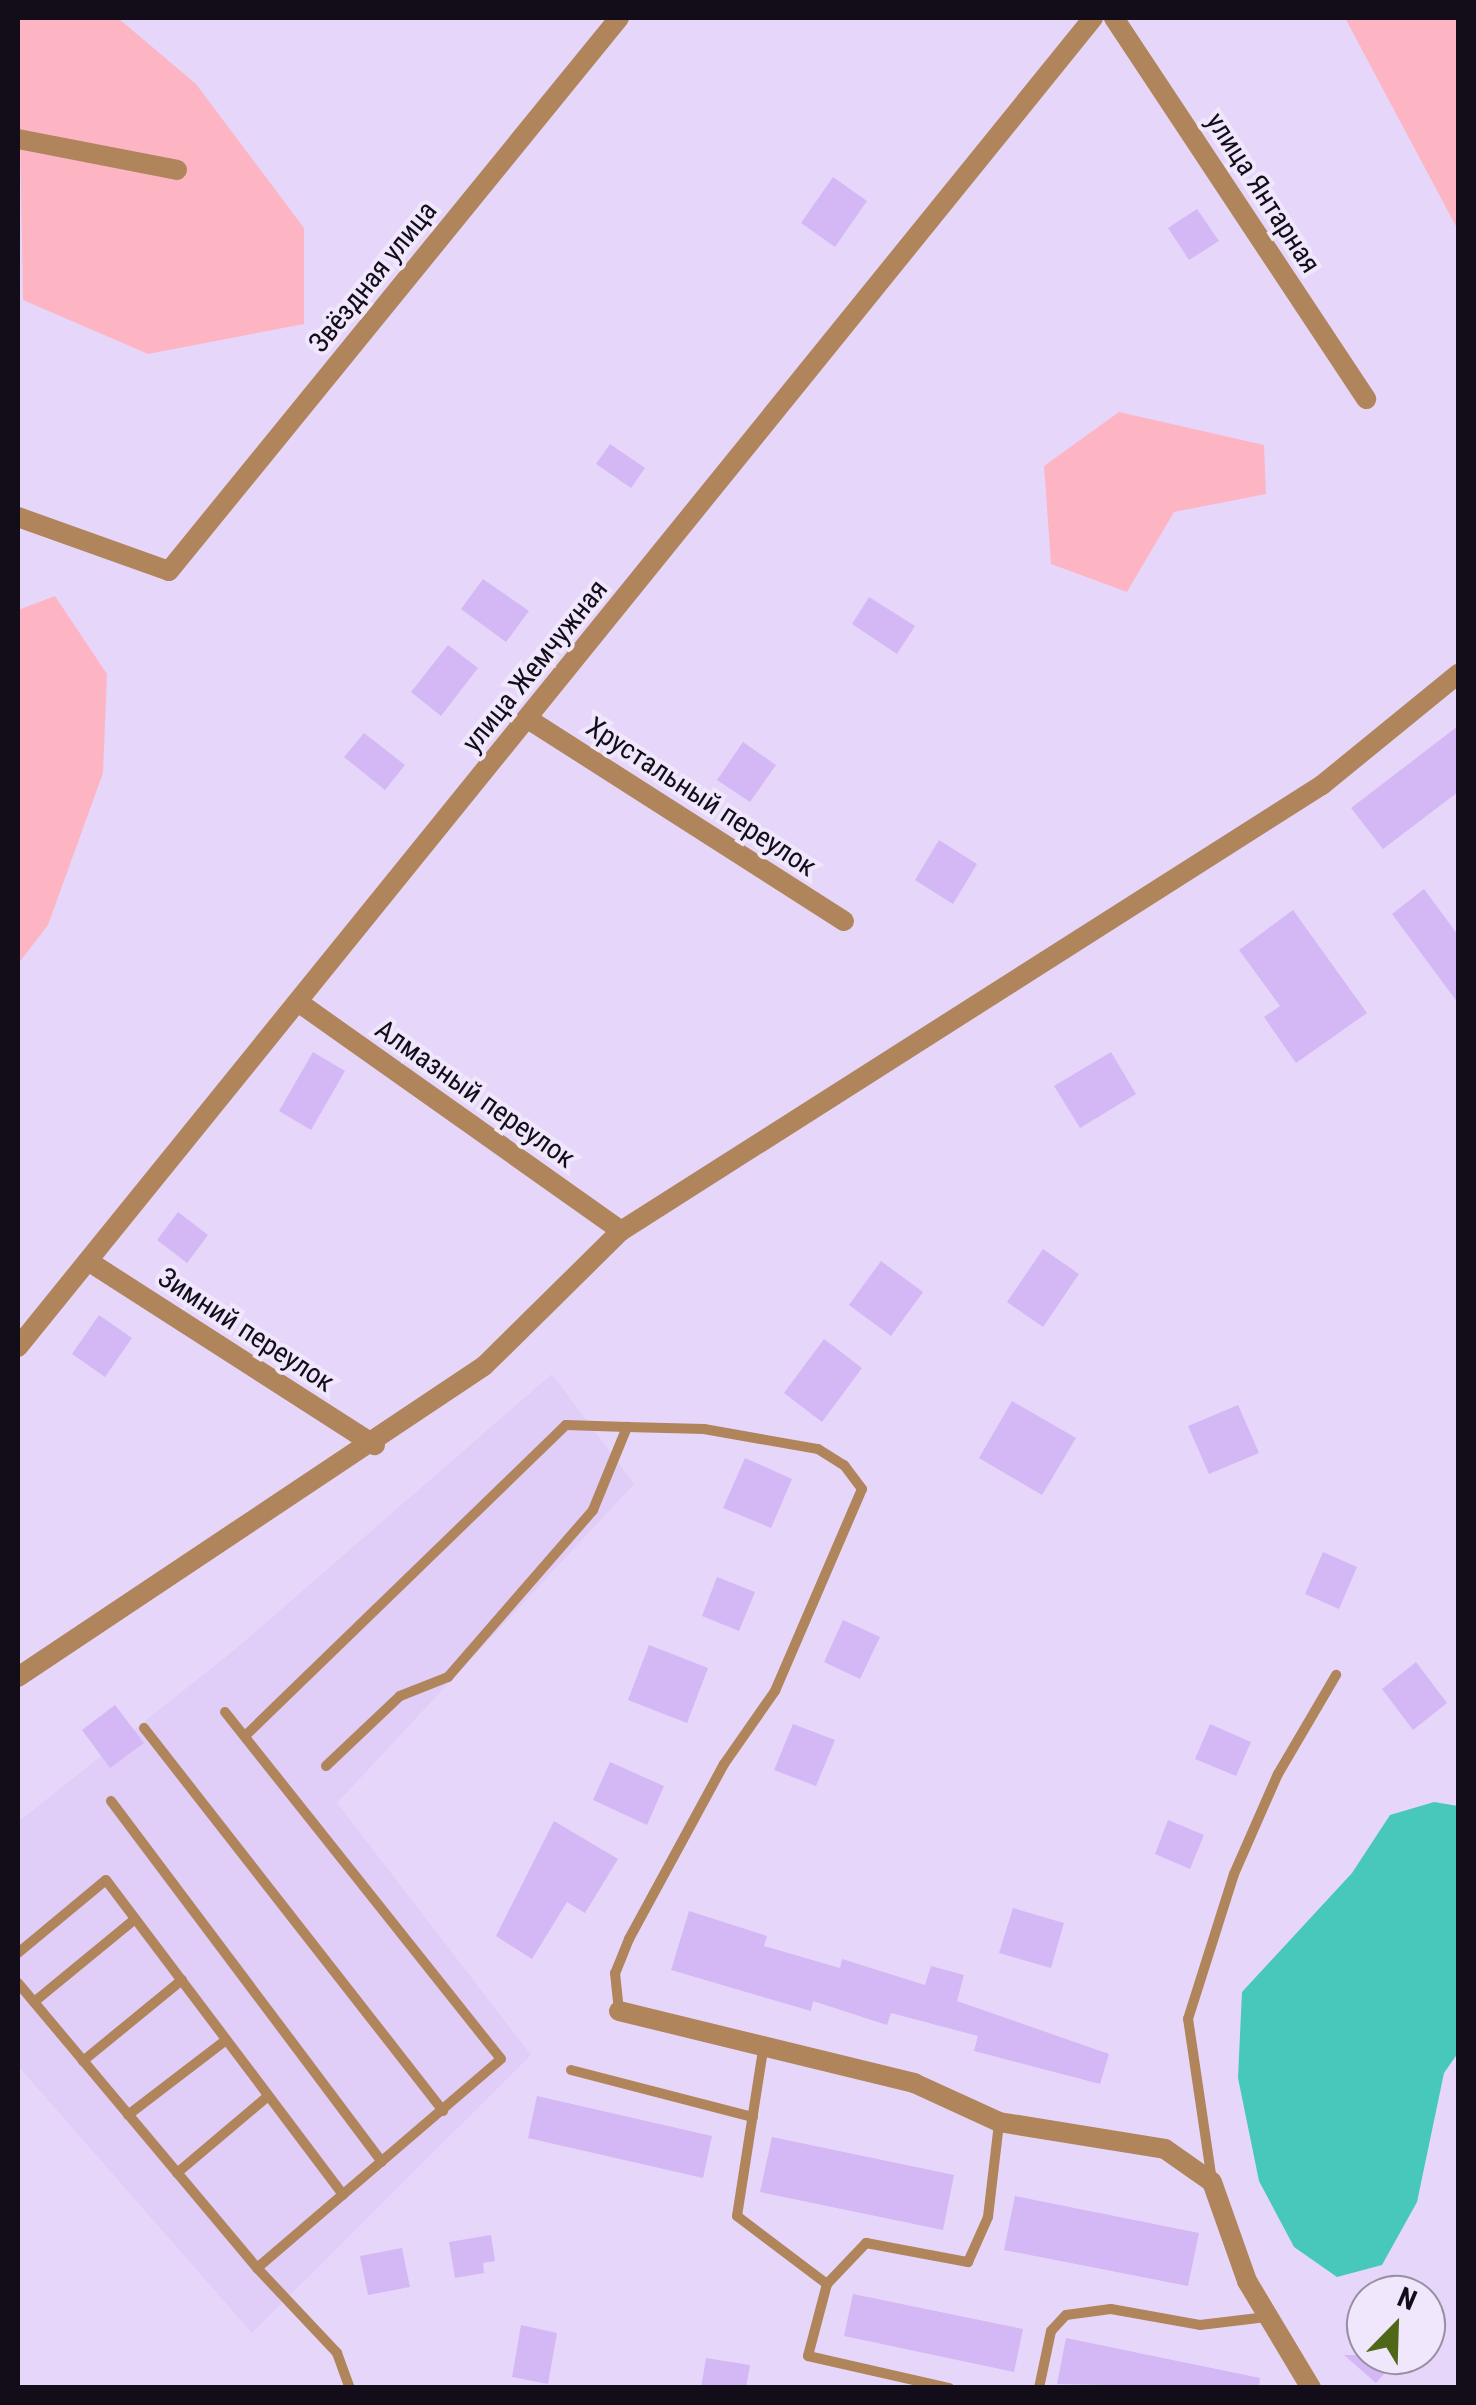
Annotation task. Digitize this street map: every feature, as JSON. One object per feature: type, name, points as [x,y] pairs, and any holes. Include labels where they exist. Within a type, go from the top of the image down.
[{"type":"street","name":"Звёздная улица","points":[[18,517],[170,571],[618,18]]},
{"type":"street","name":"улица Жемчужная","points":[[18,1347],[1093,18]]},
{"type":"street","name":"улица Янтарная","points":[[1114,18],[1366,399]]},
{"type":"street","points":[[18,139],[177,170]]},
{"type":"street","points":[[18,1677],[375,1445],[484,1366],[621,1231],[1322,785],[1458,674]]},
{"type":"street","name":"Хрустальный переулок","points":[[528,719],[844,921]]},
{"type":"street","name":"Алмазный переулок","points":[[298,1002],[621,1231]]},
{"type":"street","name":"Зимний переулок","points":[[88,1261],[375,1445]]},
{"type":"street","points":[[619,2011],[763,2050],[914,2083],[1000,2122],[1164,2149],[1212,2182],[1268,2318],[1312,2388]]},
{"type":"lane","points":[[245,1736],[566,1426],[704,1429],[818,1450],[862,1489],[775,1691],[724,1764],[629,1939],[616,1974],[619,2011]]},
{"type":"lane","points":[[326,1766],[400,1696],[448,1677],[593,1510],[627,1427]]},
{"type":"lane","points":[[1212,2182],[1188,2019],[1234,1874],[1278,1774],[1336,1675]]},
{"type":"lane","points":[[225,1712],[501,2059],[257,2268]]},
{"type":"lane","points":[[144,1728],[443,2111]]},
{"type":"lane","points":[[111,1801],[382,2162]]},
{"type":"lane","points":[[18,1954],[106,1880],[343,2195]]},
{"type":"lane","points":[[34,2002],[135,1919]]},
{"type":"lane","points":[[83,2061],[182,1980]]},
{"type":"lane","points":[[18,1982],[257,2268],[337,2354],[350,2388]]},
{"type":"lane","points":[[128,2115],[226,2040]]},
{"type":"lane","points":[[763,2050],[737,2216],[828,2284]]},
{"type":"lane","points":[[571,2070],[753,2117]]},
{"type":"lane","points":[[177,2173],[268,2096]]},
{"type":"lane","points":[[948,2388],[808,2356],[828,2284],[866,2243],[968,2262],[988,2217],[1000,2122]]},
{"type":"lane","points":[[1038,2388],[1051,2331],[1066,2314],[1111,2308],[1200,2324],[1268,2318]]},
{"type":"shaded area","points":[[18,18],[118,18],[196,84],[304,228],[304,324],[148,354],[23,300]]},
{"type":"shaded area","points":[[1345,18],[1455,18],[1458,230]]},
{"type":"shaded area","points":[[1119,412],[1264,445],[1266,494],[1174,512],[1127,592],[1051,564],[1044,466]]},
{"type":"shaded area","points":[[55,596],[107,674],[103,773],[48,925],[18,964],[18,610]]},
{"type":"shaded area","points":[[552,1374],[634,1484],[337,1803],[531,2055],[252,2333],[18,2066],[18,1822],[232,1652]]},
{"type":"shaded area","points":[[1434,1802],[1458,1806],[1458,2053],[1444,2073],[1417,2202],[1382,2265],[1337,2277],[1294,2247],[1259,2181],[1238,2078],[1242,1992],[1352,1873],[1390,1815]]},
{"type":"building","points":[[833,177],[867,201],[835,247],[801,223]]},
{"type":"building","points":[[1197,209],[1219,241],[1189,260],[1168,228]]},
{"type":"building","points":[[610,444],[645,468],[631,488],[596,464]]},
{"type":"building","points":[[483,579],[529,611],[506,642],[461,609]]},
{"type":"building","points":[[869,597],[915,626],[897,654],[852,624]]},
{"type":"building","points":[[448,645],[478,668],[441,716],[411,692]]},
{"type":"building","points":[[1458,726],[1458,792],[1383,849],[1351,808]]},
{"type":"building","points":[[364,733],[405,765],[385,790],[344,757]]},
{"type":"building","points":[[743,742],[776,765],[750,802],[717,780]]},
{"type":"building","points":[[939,840],[977,864],[953,904],[915,880]]},
{"type":"building","points":[[1424,889],[1458,935],[1458,1003],[1392,914]]},
{"type":"building","points":[[1293,910],[1367,1013],[1296,1063],[1264,1017],[1280,1006],[1239,950]]},
{"type":"building","points":[[313,1052],[345,1071],[311,1130],[279,1111]]},
{"type":"building","points":[[1111,1052],[1136,1094],[1080,1128],[1054,1086]]},
{"type":"building","points":[[178,1212],[208,1235],[187,1263],[157,1240]]},
{"type":"building","points":[[1043,1249],[1079,1274],[1043,1327],[1007,1302]]},
{"type":"building","points":[[881,1261],[923,1292],[891,1336],[849,1305]]},
{"type":"building","points":[[99,1315],[132,1338],[105,1377],[72,1354]]},
{"type":"building","points":[[824,1339],[862,1368],[822,1422],[784,1393]]},
{"type":"building","points":[[1012,1401],[1076,1438],[1042,1495],[979,1458]]},
{"type":"building","points":[[1238,1405],[1259,1453],[1209,1474],[1188,1426]]},
{"type":"building","points":[[745,1458],[792,1479],[771,1528],[723,1508]]},
{"type":"building","points":[[1323,1552],[1357,1567],[1339,1609],[1305,1594]]},
{"type":"building","points":[[717,1577],[755,1592],[739,1631],[702,1616]]},
{"type":"building","points":[[843,1620],[880,1637],[860,1679],[824,1662]]},
{"type":"building","points":[[649,1645],[708,1668],[687,1723],[628,1700]]},
{"type":"building","points":[[1416,1662],[1447,1703],[1413,1730],[1382,1689]]},
{"type":"building","points":[[115,1705],[144,1743],[110,1768],[82,1730]]},
{"type":"building","points":[[793,1724],[835,1740],[816,1786],[774,1770]]},
{"type":"building","points":[[1210,1724],[1251,1742],[1236,1776],[1195,1759]]},
{"type":"building","points":[[610,1762],[664,1786],[647,1825],[593,1800]]},
{"type":"building","points":[[1168,1820],[1204,1835],[1190,1869],[1155,1854]]},
{"type":"building","points":[[554,1821],[618,1859],[585,1913],[567,1902],[532,1959],[496,1936]]},
{"type":"building","points":[[1013,1908],[1064,1923],[1051,1968],[999,1953]]},
{"type":"building","points":[[689,1911],[767,1936],[764,1946],[840,1968],[842,1959],[925,1985],[931,1966],[964,1975],[957,2001],[1109,2054],[1100,2084],[974,2051],[978,2036],[891,2013],[887,2025],[813,2001],[811,2011],[671,1970]]},
{"type":"building","points":[[537,2096],[712,2136],[703,2178],[528,2138]]},
{"type":"building","points":[[772,2137],[954,2175],[943,2230],[760,2192]]},
{"type":"building","points":[[1015,2196],[1199,2233],[1188,2286],[1004,2250]]},
{"type":"building","points":[[491,2235],[495,2261],[483,2263],[484,2273],[455,2278],[449,2242]]},
{"type":"building","points":[[402,2248],[410,2287],[368,2295],[360,2256]]},
{"type":"building","points":[[853,2294],[1023,2329],[1014,2372],[844,2336]]},
{"type":"building","points":[[521,2325],[557,2333],[548,2384],[512,2377]]},
{"type":"building","points":[[1066,2338],[1260,2378],[1259,2388],[1057,2384]]},
{"type":"building","points":[[706,2358],[750,2365],[746,2388],[701,2388]]},
{"type":"building","points":[[1367,2375],[1383,2375],[1376,2383]]}]
